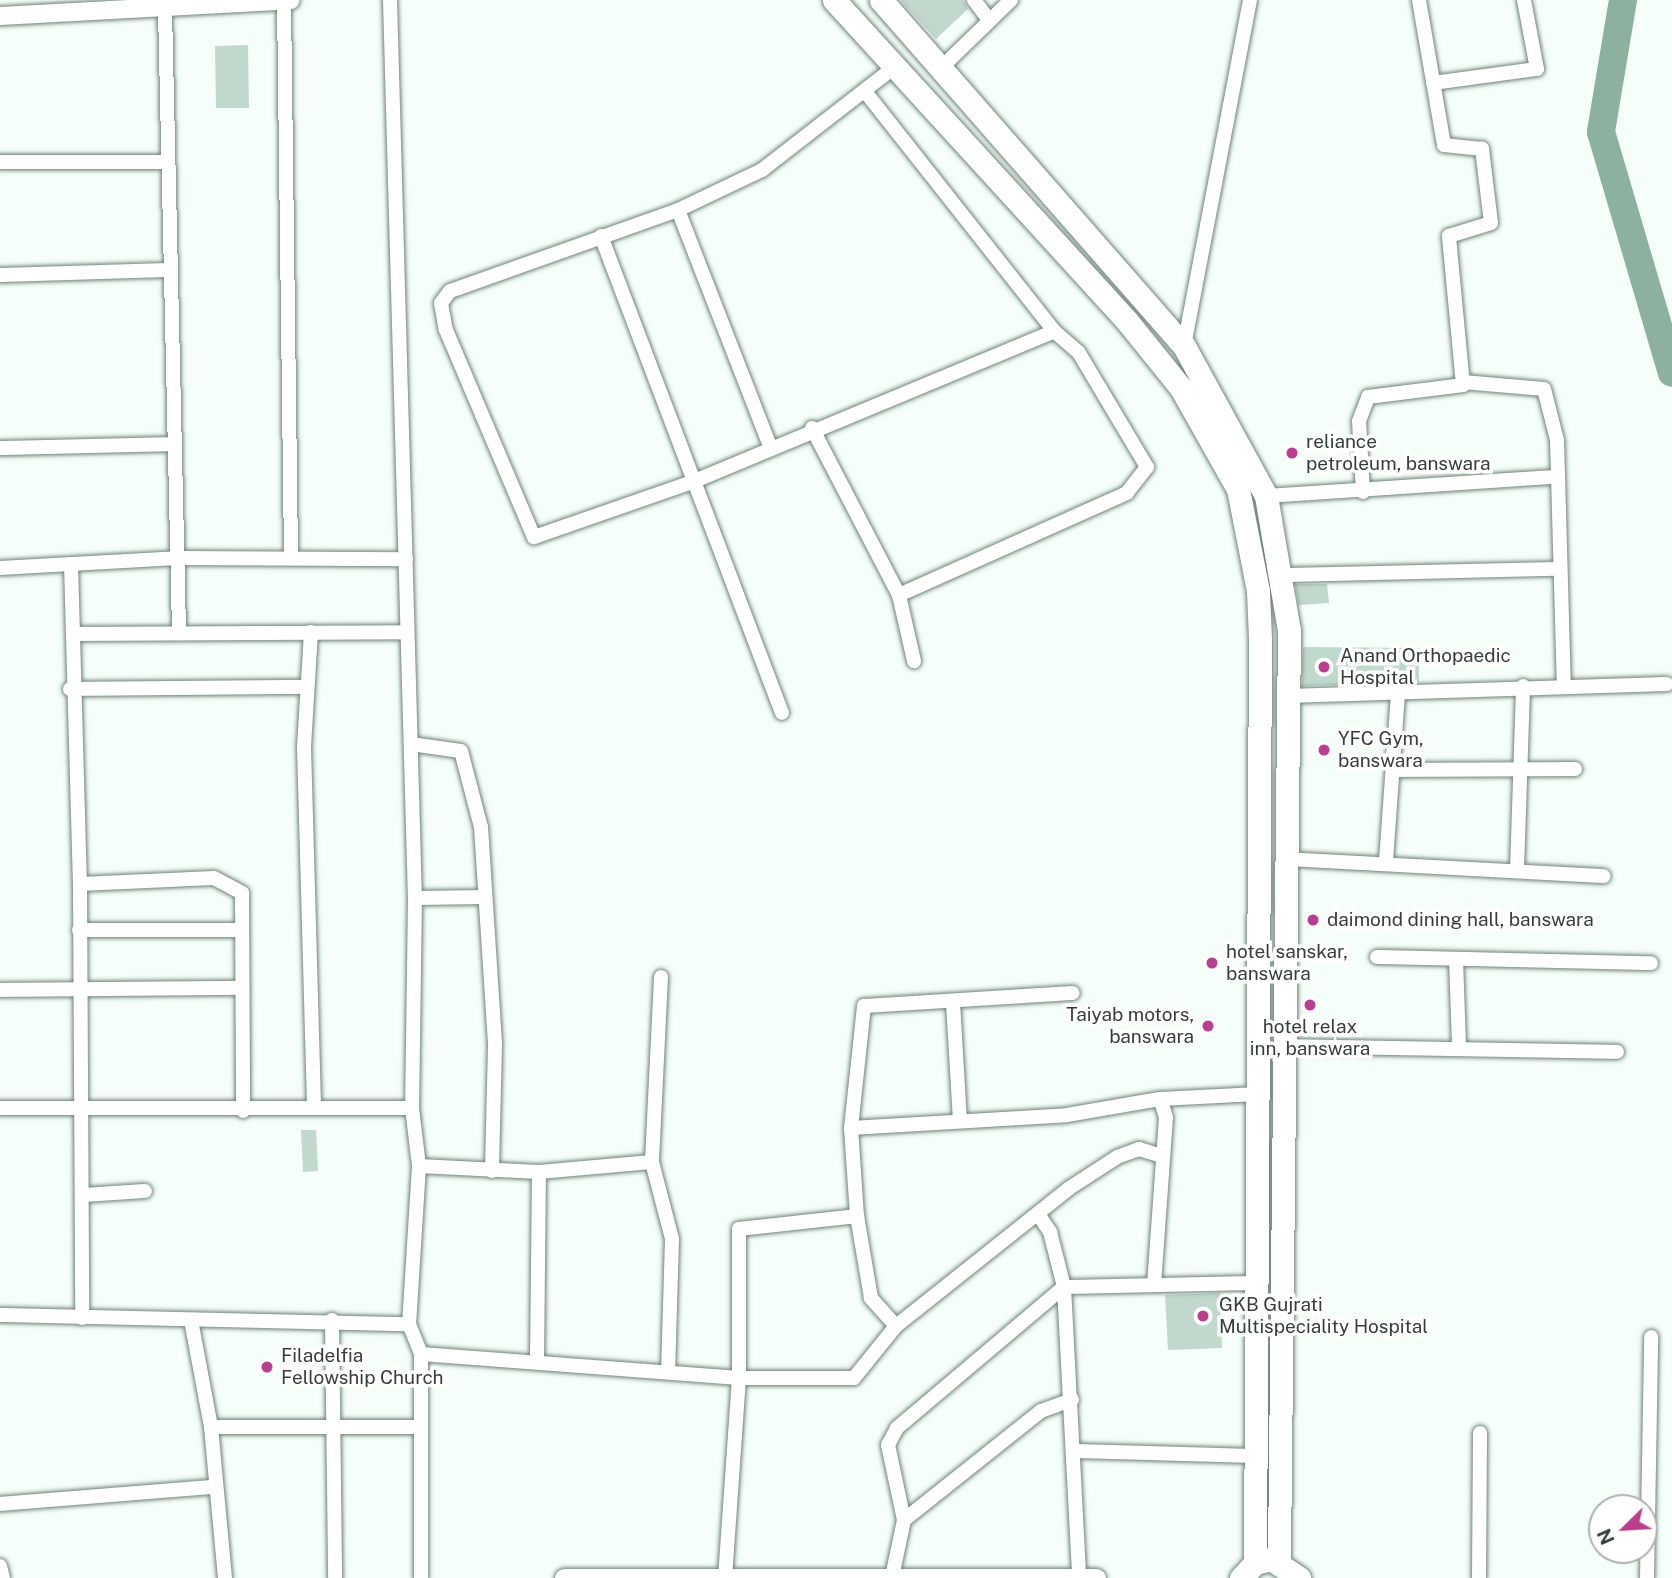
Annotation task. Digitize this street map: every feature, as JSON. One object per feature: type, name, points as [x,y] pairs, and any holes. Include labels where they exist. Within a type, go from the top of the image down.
[{"type":"main road","points":[[834,0],[897,65],[1174,378],[1238,489],[1258,591],[1260,639],[1256,1456],[1248,1570],[1279,1561]]},
{"type":"main road","points":[[881,0],[1185,346],[1266,496],[1285,575],[1287,696],[1279,1561]]},
{"type":"main road","points":[[1279,1561],[1299,1578]]},
{"type":"main road","points":[[564,1578],[1088,1577]]},
{"type":"street","points":[[0,16],[25,8],[165,9],[291,0]]},
{"type":"street","points":[[390,0],[415,898],[412,1108],[419,1166],[409,1324],[421,1354],[418,1427],[421,1578]]},
{"type":"street","points":[[974,0],[989,20]]},
{"type":"street","points":[[941,68],[1011,0]]},
{"type":"street","points":[[1185,346],[1250,0]]},
{"type":"street","points":[[1419,0],[1444,145],[1482,149],[1491,223],[1449,236],[1463,382]]},
{"type":"street","points":[[1433,83],[1537,69],[1524,0]]},
{"type":"street","points":[[284,1],[291,558]]},
{"type":"street","points":[[165,9],[170,444],[179,632]]},
{"type":"street","points":[[897,65],[867,94],[762,170],[678,210],[450,291],[440,303],[446,330],[534,537],[692,482],[813,428],[1054,331]]},
{"type":"street","points":[[867,94],[1054,331],[1079,353],[1147,467],[1127,493],[899,595]]},
{"type":"street","points":[[0,162],[168,162]]},
{"type":"street","points":[[678,210],[770,446]]},
{"type":"street","points":[[601,236],[692,482],[782,713]]},
{"type":"street","points":[[0,275],[169,270]]},
{"type":"street","points":[[1363,492],[1359,421],[1368,397],[1463,382],[1544,389],[1557,440],[1553,477],[1564,687]]},
{"type":"street","points":[[813,428],[899,595],[914,661]]},
{"type":"street","points":[[0,448],[170,444]]},
{"type":"street","points":[[1266,496],[1363,492],[1553,477]]},
{"type":"street","points":[[0,569],[177,558],[406,559]]},
{"type":"street","points":[[71,564],[75,634],[71,689],[80,884],[82,1318]]},
{"type":"street","points":[[1285,575],[1559,569]]},
{"type":"street","points":[[311,632],[307,687],[305,875],[314,1108]]},
{"type":"street","points":[[75,634],[407,632]]},
{"type":"street","points":[[1287,696],[1398,694],[1524,686],[1667,684]]},
{"type":"street","points":[[1517,870],[1524,686]]},
{"type":"street","points":[[71,689],[307,687]]},
{"type":"street","points":[[1386,861],[1398,694]]},
{"type":"street","points":[[411,744],[461,751],[481,827],[495,1045],[492,1171]]},
{"type":"street","points":[[1394,770],[1575,769]]},
{"type":"street","points":[[1286,859],[1386,861],[1604,876]]},
{"type":"street","points":[[80,884],[214,878],[242,893],[240,988],[243,1111]]},
{"type":"street","points":[[415,898],[485,897]]},
{"type":"street","points":[[79,930],[242,930]]},
{"type":"street","points":[[1377,957],[1651,963]]},
{"type":"street","points":[[1456,959],[1459,1047]]},
{"type":"street","points":[[661,977],[652,1162],[672,1239],[668,1372]]},
{"type":"street","points":[[0,990],[80,992],[240,988]]},
{"type":"street","points":[[896,1326],[871,1298],[857,1216],[851,1128],[864,1006],[953,1003],[1073,993]]},
{"type":"street","points":[[953,1003],[960,1121]]},
{"type":"street","points":[[1284,1046],[1459,1047],[1618,1052]]},
{"type":"street","points":[[851,1128],[1067,1115],[1160,1100],[1258,1094]]},
{"type":"street","points":[[1154,1285],[1159,1155],[1166,1117],[1160,1100]]},
{"type":"street","points":[[0,1108],[79,1112],[412,1108]]},
{"type":"street","points":[[421,1354],[739,1378],[854,1378],[896,1326],[1038,1214],[1117,1157],[1139,1149],[1159,1155]]},
{"type":"street","points":[[419,1166],[539,1172],[652,1162]]},
{"type":"street","points":[[537,1361],[539,1172]]},
{"type":"street","points":[[83,1195],[145,1191]]},
{"type":"street","points":[[1038,1214],[1050,1232],[1064,1287],[1075,1451],[1088,1577]]},
{"type":"street","points":[[725,1578],[739,1378],[739,1229],[857,1216]]},
{"type":"street","points":[[892,1577],[904,1520],[888,1445],[897,1428],[1064,1287],[1256,1283]]},
{"type":"street","points":[[0,1315],[191,1320],[332,1320],[409,1324]]},
{"type":"street","points":[[191,1320],[211,1427],[213,1487],[225,1578]]},
{"type":"street","points":[[332,1320],[335,1578]]},
{"type":"street","points":[[1647,1578],[1650,1337]]},
{"type":"street","points":[[904,1520],[1041,1411],[1072,1400]]},
{"type":"street","points":[[211,1427],[418,1427]]},
{"type":"street","points":[[1479,1578],[1480,1433]]},
{"type":"street","points":[[1075,1451],[1256,1456]]},
{"type":"street","points":[[0,1504],[213,1487]]},
{"type":"street","points":[[0,1566],[4,1578]]},
{"type":"building","points":[[900,0],[964,0],[968,9],[936,39]]},
{"type":"building","points":[[248,45],[249,108],[216,108],[215,46]]},
{"type":"building","points":[[1295,584],[1327,584],[1329,603],[1299,605]]},
{"type":"building","points":[[1303,647],[1419,648],[1419,682],[1302,686]]},
{"type":"building","points":[[301,1130],[316,1130],[318,1171],[303,1172]]},
{"type":"building","points":[[1220,1293],[1222,1348],[1168,1350],[1165,1295]]},
{"type":"waterway","points":[[1623,0],[1601,132],[1672,373]]},
{"type":"place","name":"reliance petroleum, banswara","points":[[1292,453]]},
{"type":"place","name":"Anand Orthopaedic Hospital","points":[[1324,667]]},
{"type":"place","name":"YFC Gym, banswara","points":[[1324,750]]},
{"type":"place","name":"daimond dining hall, banswara","points":[[1313,920]]},
{"type":"place","name":"hotel sanskar, banswara","points":[[1212,963]]},
{"type":"place","name":"hotel relax inn, banswara","points":[[1310,1005]]},
{"type":"place","name":"Taiyab motors, banswara","points":[[1208,1026]]},
{"type":"place","name":"GKB Gujrati Multispeciality Hospital","points":[[1203,1316]]},
{"type":"place","name":"Filadelfia Fellowship Church","points":[[267,1367]]}]
